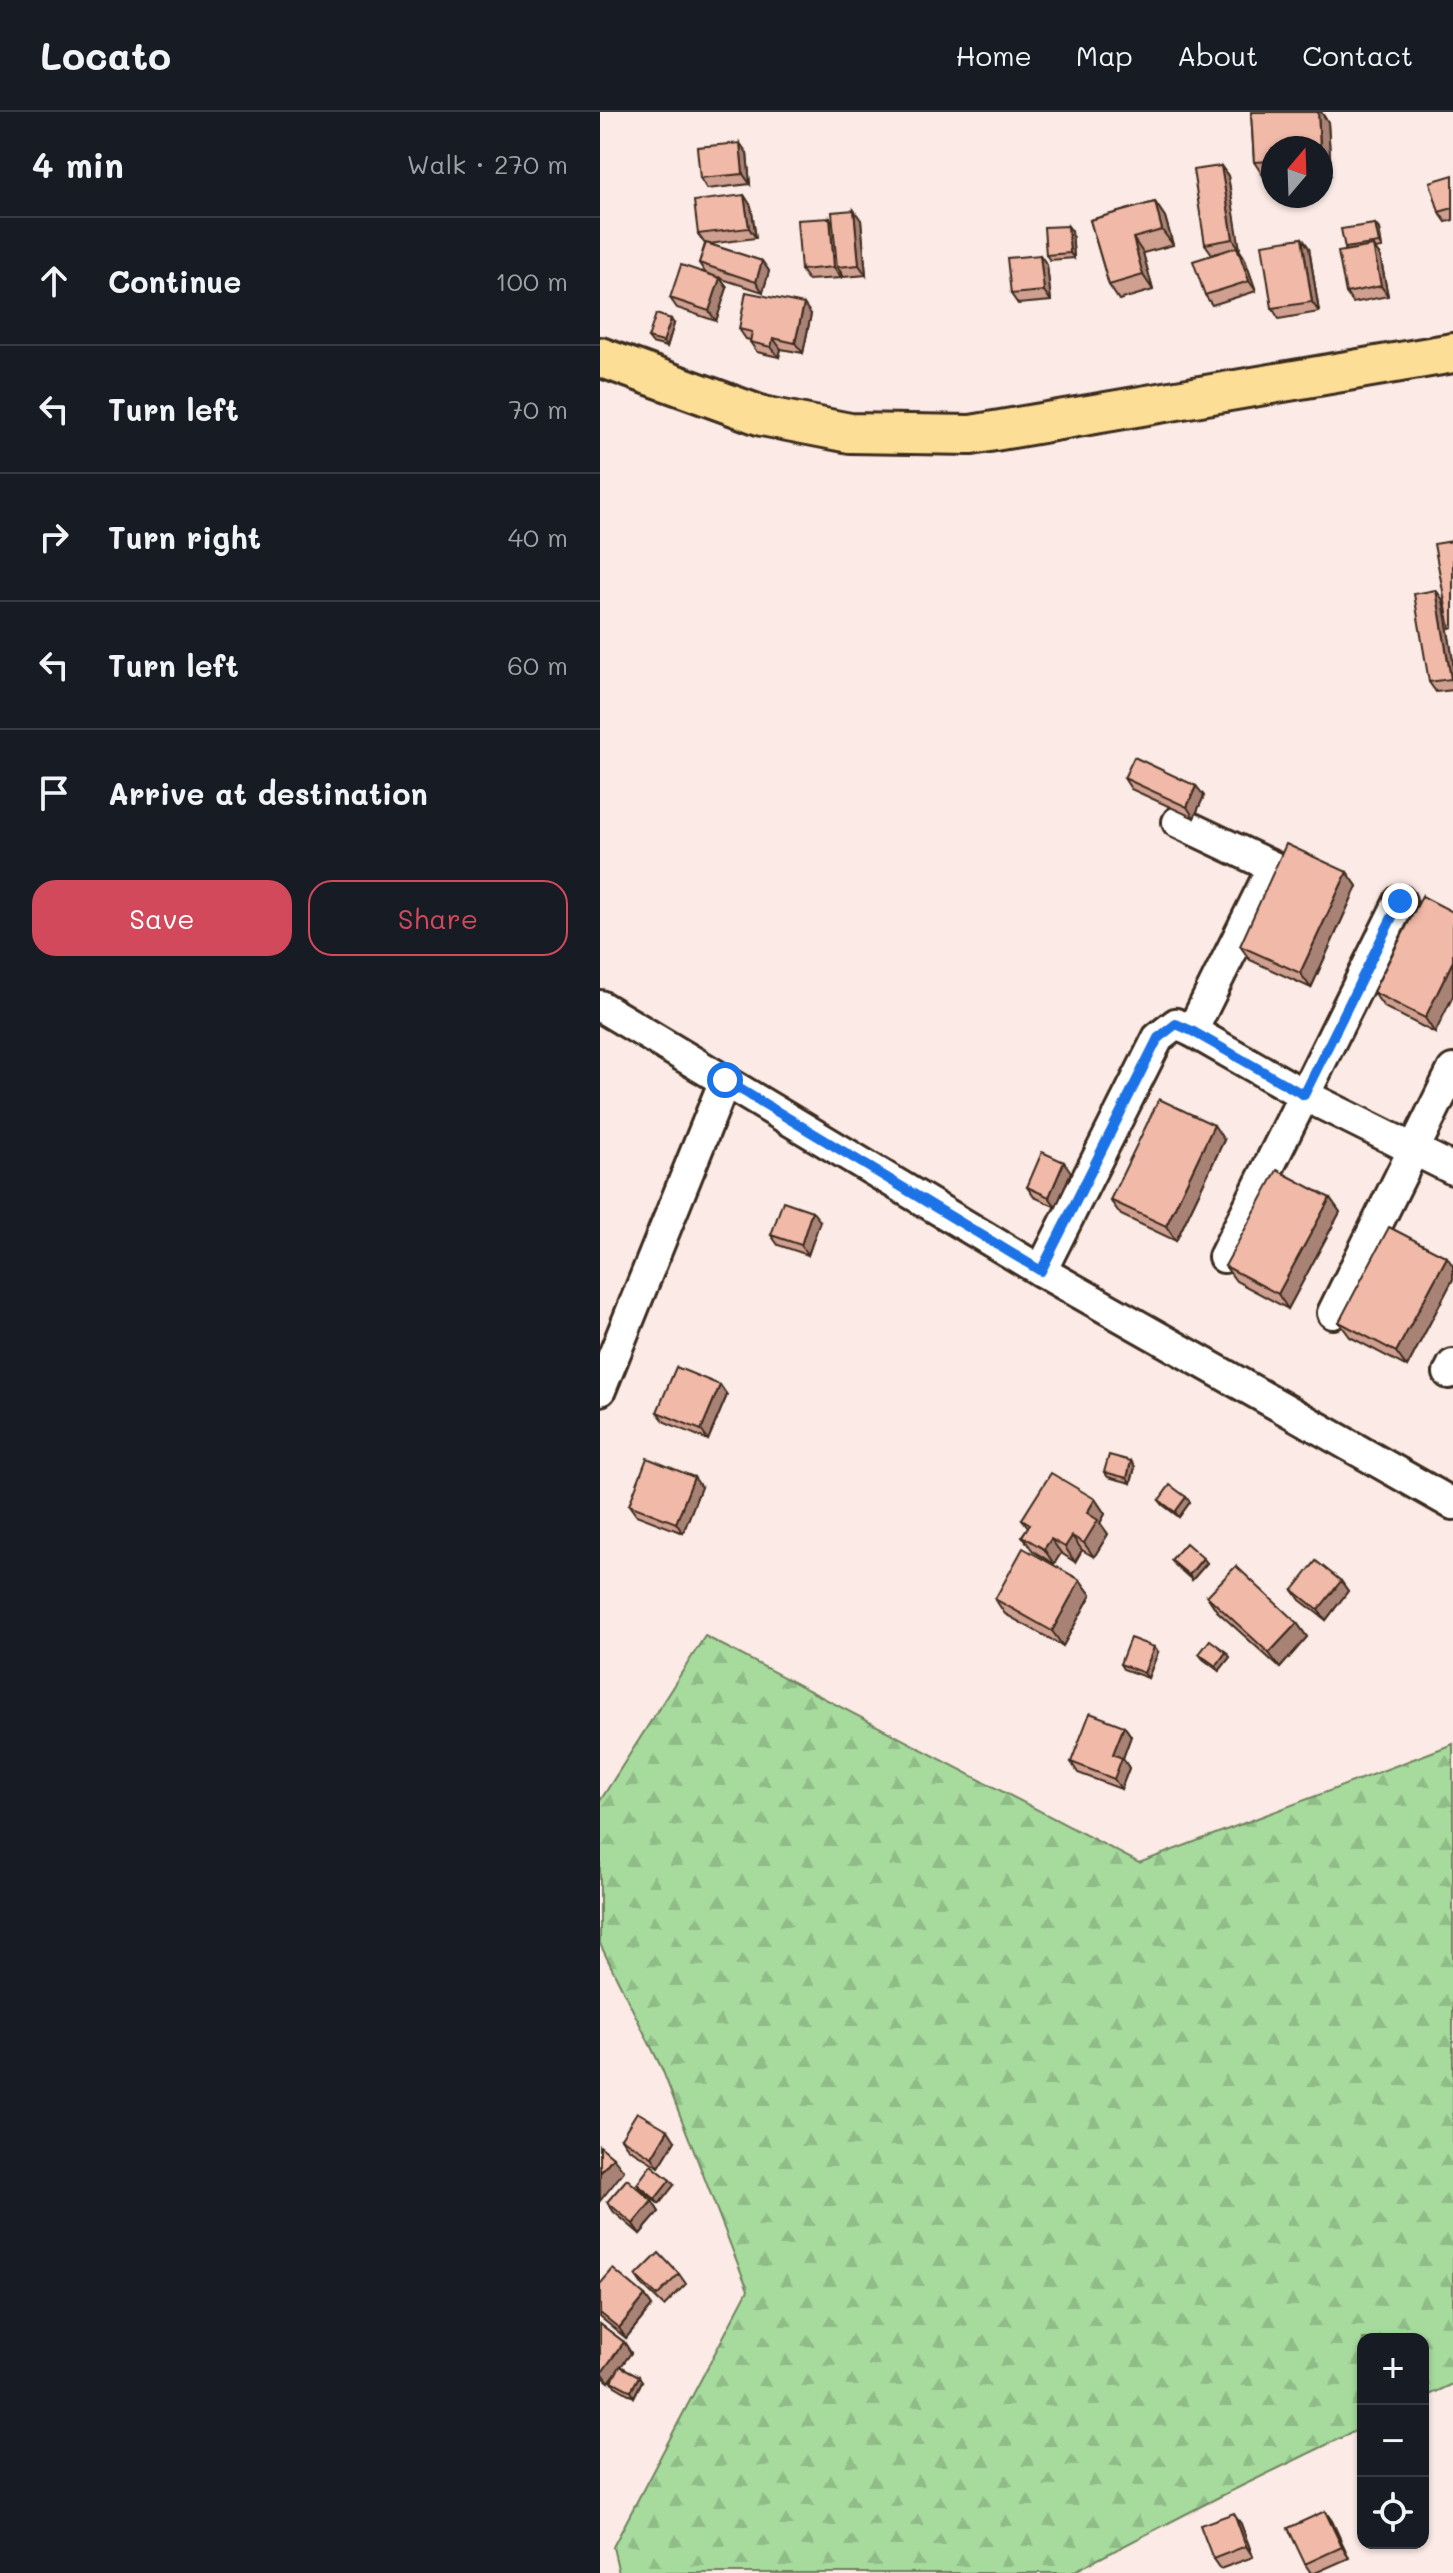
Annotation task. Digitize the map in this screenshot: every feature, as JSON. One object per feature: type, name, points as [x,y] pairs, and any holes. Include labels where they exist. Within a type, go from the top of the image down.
[{"type":"main road","points":[[600,357],[762,416],[850,433],[971,435],[1453,353]]},
{"type":"street","points":[[1178,822],[1273,867],[1192,1031]]},
{"type":"street","points":[[1224,1257],[1400,901]]},
{"type":"street","points":[[600,1006],[1041,1271],[1453,1504]]},
{"type":"street","points":[[1041,1271],[1158,1038],[1176,1024],[1304,1095],[1453,1169]]},
{"type":"street","points":[[1333,1313],[1453,1070]]},
{"type":"street","points":[[600,1390],[725,1080]]},
{"type":"green space","points":[[705,1636],[1139,1863],[1453,1744],[1453,2384],[1429,2395],[1429,2333],[1357,2333],[1357,2430],[1071,2573],[619,2573],[613,2547],[748,2290],[662,2069],[600,1944],[600,1801]]},
{"type":"building","points":[[1251,112],[1318,112],[1319,136],[1261,136],[1261,162],[1254,162]]},
{"type":"building","points":[[740,143],[743,174],[700,178],[697,147]]},
{"type":"building","points":[[1221,166],[1233,239],[1205,244],[1193,170]]},
{"type":"building","points":[[1453,175],[1453,208],[1439,212],[1430,182]]},
{"type":"building","points":[[744,195],[749,228],[698,234],[694,201]]},
{"type":"building","points":[[1155,202],[1162,230],[1133,238],[1143,275],[1109,285],[1090,220]]},
{"type":"building","points":[[854,210],[859,265],[837,267],[832,212]]},
{"type":"building","points":[[830,218],[834,267],[801,270],[797,220]]},
{"type":"building","points":[[1375,224],[1379,243],[1345,248],[1341,229]]},
{"type":"building","points":[[1068,226],[1070,253],[1046,255],[1044,227]]},
{"type":"building","points":[[1302,238],[1312,302],[1272,308],[1262,244]]},
{"type":"building","points":[[706,243],[762,261],[756,282],[699,263]]},
{"type":"building","points":[[1373,246],[1381,286],[1346,293],[1338,252]]},
{"type":"building","points":[[1237,247],[1249,281],[1205,295],[1193,261]]},
{"type":"building","points":[[1040,255],[1044,291],[1011,294],[1007,258]]},
{"type":"building","points":[[681,265],[720,278],[709,311],[670,298]]},
{"type":"building","points":[[746,292],[804,304],[795,343],[773,338],[771,347],[750,342],[752,332],[739,329]]},
{"type":"building","points":[[656,314],[671,319],[663,342],[648,338]]},
{"type":"building","points":[[1453,541],[1453,627],[1450,628],[1434,544]]},
{"type":"building","points":[[1436,590],[1451,679],[1429,682],[1414,594]]},
{"type":"building","points":[[1134,757],[1196,786],[1187,807],[1124,778]]},
{"type":"building","points":[[1286,844],[1347,872],[1300,973],[1240,946]]},
{"type":"building","points":[[1422,896],[1453,912],[1453,961],[1425,1018],[1373,992]]},
{"type":"building","points":[[1159,1099],[1214,1125],[1166,1226],[1110,1200]]},
{"type":"building","points":[[1042,1152],[1064,1162],[1049,1197],[1027,1187]]},
{"type":"building","points":[[1277,1170],[1330,1198],[1278,1294],[1225,1266]]},
{"type":"building","points":[[783,1201],[812,1211],[801,1245],[771,1235]]},
{"type":"building","points":[[1389,1227],[1447,1257],[1396,1352],[1339,1322]]},
{"type":"building","points":[[676,1367],[720,1385],[701,1430],[657,1412]]},
{"type":"building","points":[[1109,1455],[1131,1461],[1127,1478],[1104,1472]]},
{"type":"building","points":[[647,1458],[694,1477],[676,1523],[629,1505]]},
{"type":"building","points":[[1051,1473],[1095,1499],[1087,1513],[1098,1520],[1084,1543],[1072,1536],[1065,1547],[1051,1539],[1044,1549],[1022,1536],[1030,1524],[1022,1519]]},
{"type":"building","points":[[1170,1485],[1186,1497],[1175,1512],[1159,1500]]},
{"type":"building","points":[[1186,1543],[1203,1558],[1189,1575],[1171,1560]]},
{"type":"building","points":[[1023,1548],[1080,1580],[1052,1631],[995,1599]]},
{"type":"building","points":[[1316,1561],[1341,1581],[1318,1610],[1293,1590]]},
{"type":"building","points":[[1236,1566],[1297,1623],[1269,1653],[1207,1596]]},
{"type":"building","points":[[1130,1638],[1154,1647],[1144,1673],[1120,1664]]},
{"type":"building","points":[[1210,1640],[1226,1652],[1216,1666],[1199,1654]]},
{"type":"building","points":[[1090,1713],[1124,1726],[1113,1754],[1122,1758],[1114,1779],[1071,1762]]},
{"type":"building","points":[[637,2112],[668,2130],[652,2157],[621,2138]]},
{"type":"building","points":[[600,2146],[613,2157],[600,2173]]},
{"type":"building","points":[[651,2165],[670,2180],[655,2199],[637,2184]]},
{"type":"building","points":[[627,2179],[652,2201],[633,2224],[607,2202]]},
{"type":"building","points":[[659,2253],[679,2274],[657,2296],[636,2276]]},
{"type":"building","points":[[613,2269],[645,2296],[619,2328],[600,2313],[600,2284]]},
{"type":"building","points":[[600,2324],[624,2342],[602,2372],[600,2370]]},
{"type":"building","points":[[620,2366],[639,2376],[631,2391],[612,2381]]},
{"type":"building","points":[[1325,2511],[1342,2547],[1305,2564],[1288,2528]]},
{"type":"building","points":[[1234,2513],[1246,2546],[1213,2559],[1200,2525]]},
{"type":"route","points":[[725,1080],[1041,1271],[1158,1038],[1176,1024],[1304,1095],[1400,901]]}]
